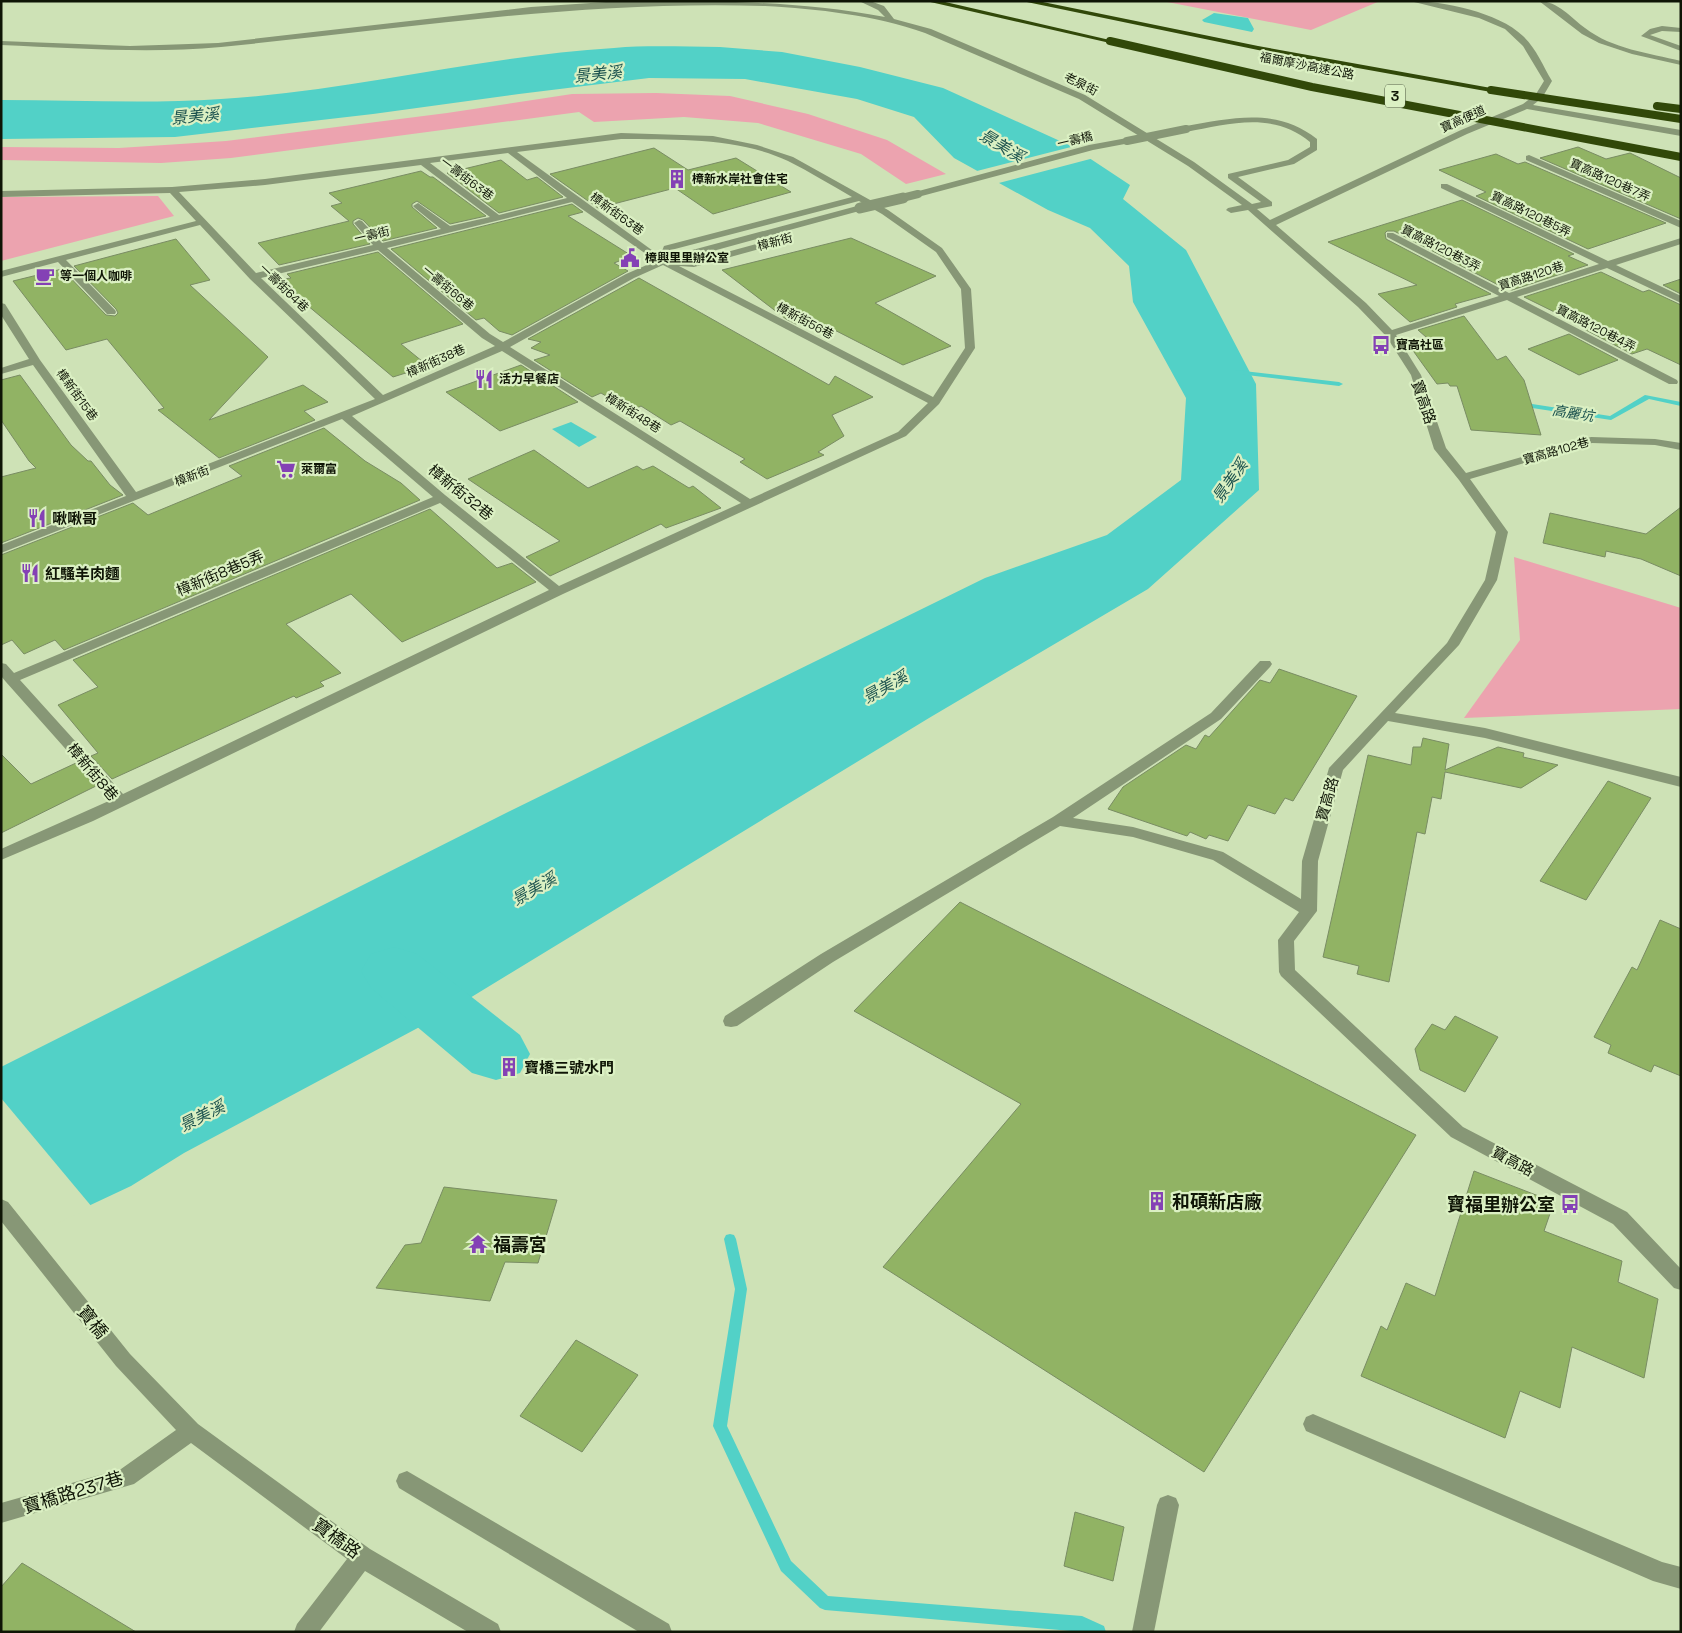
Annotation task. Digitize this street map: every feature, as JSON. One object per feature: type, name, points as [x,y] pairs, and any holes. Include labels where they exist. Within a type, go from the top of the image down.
[{"type":"highway","name":"福爾摩沙高速公路","points":[[930,1],[1110,42],[1642,140]]},
{"type":"highway","name":"福爾摩沙高速公路","points":[[1026,1],[1258,48],[1491,90],[1681,120]]},
{"type":"highway","points":[[1110,42],[1312,87],[1681,157]]},
{"type":"highway","points":[[1491,90],[1681,108]]},
{"type":"street","points":[[1,43],[130,48],[209,46],[532,9],[645,2],[718,1],[783,4],[842,11],[891,20]]},
{"type":"street","name":"老泉街","points":[[863,1],[881,8],[891,20],[928,31],[1082,97],[1191,164],[1270,224]]},
{"type":"street","points":[[1414,1],[1461,10],[1483,17],[1505,26],[1520,37],[1548,81],[1539,96],[1526,106]]},
{"type":"street","points":[[1543,1],[1551,5],[1589,35],[1601,41],[1617,47],[1681,63]]},
{"type":"street","points":[[1681,30],[1670,28],[1658,29],[1649,31],[1645,36],[1681,48]]},
{"type":"street","points":[[1526,106],[1681,133]]},
{"type":"street","name":"寶高便道","points":[[1270,224],[1464,132],[1526,106]]},
{"type":"street","name":"一壽橋","points":[[664,261],[860,203],[1092,148],[1186,129],[1244,119],[1269,121],[1307,133],[1314,141],[1314,148],[1291,162],[1231,176],[1269,204],[1231,210]]},
{"type":"street","points":[[1,194],[172,190],[265,182],[621,136],[713,139],[754,147],[790,159],[860,203],[885,212],[939,250],[966,289],[970,348],[935,402],[902,434],[558,591],[121,801]]},
{"type":"street","points":[[509,150],[574,199]]},
{"type":"street","name":"寶高路120巷7弄","points":[[1529,158],[1681,226]]},
{"type":"street","name":"一壽街63巷","points":[[424,162],[496,217]]},
{"type":"street","name":"寶高路120巷5弄","points":[[1444,186],[1681,300]]},
{"type":"street","name":"一壽街64巷","points":[[172,190],[254,277],[382,400]]},
{"type":"street","name":"樟新街63巷","points":[[496,217],[574,199],[650,254],[664,261]]},
{"type":"street","points":[[418,206],[447,229]]},
{"type":"street","name":"樟新街","points":[[502,346],[630,276],[664,261],[694,264],[885,212]]},
{"type":"street","name":"一壽街","points":[[254,277],[496,217]]},
{"type":"street","points":[[1,274],[202,222]]},
{"type":"street","name":"一壽街66巷","points":[[359,223],[379,246],[486,336],[502,346]]},
{"type":"street","name":"寶高路","points":[[1270,224],[1362,305],[1390,334],[1416,376],[1440,450],[1463,477],[1502,532],[1491,580],[1452,645],[1336,768],[1310,861],[1309,911],[1286,940],[1287,972],[1458,1132],[1620,1218],[1681,1282]]},
{"type":"street","name":"寶高路120巷3弄","points":[[1390,235],[1508,296]]},
{"type":"street","name":"寶高路120巷","points":[[1390,334],[1681,242]]},
{"type":"street","points":[[60,259],[110,312]]},
{"type":"street","name":"樟新街56巷","points":[[664,261],[799,333],[935,402]]},
{"type":"street","name":"寶高路120巷4弄","points":[[1508,296],[1673,382]]},
{"type":"street","name":"樟新街15巷","points":[[1,306],[35,361],[134,498]]},
{"type":"street","name":"樟新街38巷","points":[[382,400],[502,346]]},
{"type":"street","name":"樟新街48巷","points":[[502,346],[749,503]]},
{"type":"street","points":[[1,371],[35,361]]},
{"type":"street","name":"樟新街","points":[[1,549],[382,400]]},
{"type":"street","name":"樟新街32巷","points":[[345,416],[441,498],[558,591]]},
{"type":"street","name":"寶高路102巷","points":[[1463,477],[1591,440],[1655,442],[1681,447]]},
{"type":"street","name":"樟新街8巷5弄","points":[[11,678],[441,498]]},
{"type":"street","points":[[731,1021],[827,958],[1058,821],[1216,716],[1266,664]]},
{"type":"street","name":"樟新街8巷","points":[[1,667],[121,801],[1,855]]},
{"type":"street","points":[[1385,716],[1485,733],[1681,782]]},
{"type":"street","points":[[1058,821],[1133,832],[1218,856],[1309,911]]},
{"type":"street","name":"寶橋","points":[[1,1207],[123,1360],[191,1431]]},
{"type":"street","points":[[1313,1424],[1661,1573],[1681,1578]]},
{"type":"street","name":"寶橋路237巷","points":[[1,1513],[127,1478],[191,1431]]},
{"type":"street","name":"寶橋路","points":[[191,1431],[362,1557],[490,1632]]},
{"type":"street","points":[[407,1482],[662,1632]]},
{"type":"street","points":[[1143,1632],[1168,1505]]},
{"type":"street","points":[[305,1632],[362,1557]]},
{"type":"shaded area","points":[[1162,1],[1380,1],[1311,30]]},
{"type":"shaded area","points":[[656,93],[730,96],[808,114],[887,140],[946,174],[906,184],[861,154],[758,123],[684,117],[594,122],[579,112],[231,158],[161,163],[1,160],[1,147],[119,148],[226,141],[447,113],[572,94]]},
{"type":"shaded area","points":[[158,196],[174,216],[1,261],[1,197]]},
{"type":"shaded area","points":[[1514,557],[1681,608],[1681,709],[1464,718],[1520,640]]},
{"type":"water","points":[[1214,13],[1248,18],[1254,29],[1252,32],[1202,20]]},
{"type":"water","name":"景美溪","points":[[640,47],[720,47],[782,52],[860,67],[943,88],[1071,146],[1130,185],[1123,199],[1186,250],[1256,384],[1259,490],[1148,589],[929,718],[442,1015],[184,1153],[131,1186],[1,1247],[1,1067],[506,813],[985,578],[1107,535],[1181,480],[1186,398],[1133,302],[1129,266],[1090,228],[1048,210],[954,158],[914,117],[857,99],[745,79],[649,78],[373,114],[175,137],[1,139],[1,100],[139,102],[221,99],[320,89],[515,58],[565,52]]},
{"type":"water","points":[[571,422],[597,437],[579,447],[552,429]]},
{"type":"pier","points":[[1075,146],[1094,158],[995,184],[973,172]]},
{"type":"pier","points":[[1,1098],[92,1207],[1,1250]]},
{"type":"building","points":[[1578,147],[1606,159],[1630,153],[1681,178],[1681,219],[1540,158]]},
{"type":"building","name":"樟新水岸社會住宅","points":[[654,148],[688,170],[736,158],[791,192],[713,214],[675,188],[598,208],[550,174]]},
{"type":"building","points":[[1496,154],[1518,164],[1525,162],[1666,223],[1588,249],[1476,196],[1486,192],[1439,170]]},
{"type":"building","points":[[501,160],[527,180],[537,177],[563,197],[499,213],[447,173]]},
{"type":"building","points":[[421,171],[433,177],[486,216],[450,224],[417,201],[412,204],[412,207],[437,228],[383,241],[363,220],[358,218],[353,221],[353,224],[370,244],[279,265],[258,243],[349,221],[331,206],[342,203],[329,193]]},
{"type":"building","points":[[1462,200],[1574,254],[1568,256],[1588,265],[1512,290],[1506,289],[1394,231],[1387,231],[1385,233],[1386,239],[1491,294],[1455,304],[1457,307],[1410,322],[1378,294],[1417,285],[1328,242]]},
{"type":"building","points":[[572,204],[583,212],[568,216],[632,256],[614,263],[628,271],[512,335],[499,331],[484,318],[476,320],[391,249]]},
{"type":"building","points":[[851,238],[936,276],[875,303],[951,346],[903,365],[813,319],[796,324],[786,319],[722,270]]},
{"type":"building","points":[[176,239],[210,280],[190,285],[268,357],[209,420],[303,385],[328,402],[304,411],[315,420],[219,458],[158,410],[164,408],[107,339],[66,350],[13,281],[62,269],[106,315],[115,316],[118,313],[116,309],[74,266]]},
{"type":"building","points":[[378,252],[463,324],[401,344],[428,366],[393,377],[307,305],[284,279],[291,278],[287,274]]},
{"type":"building","points":[[1601,272],[1643,292],[1649,290],[1681,305],[1681,365],[1647,349],[1632,354],[1584,329],[1587,328],[1524,297]]},
{"type":"building","points":[[639,278],[829,385],[835,376],[873,397],[832,415],[844,436],[818,452],[824,455],[767,479],[740,462],[745,459],[680,421],[671,425],[641,406],[631,411],[601,393],[592,397],[534,360],[550,355],[531,348],[541,342],[528,339]]},
{"type":"building","points":[[1681,279],[1681,294],[1663,285]]},
{"type":"building","points":[[1464,316],[1497,360],[1506,356],[1524,380],[1541,435],[1471,430],[1457,386],[1450,386],[1448,383],[1437,384],[1409,345],[1434,344],[1418,330]]},
{"type":"building","points":[[1569,334],[1618,360],[1579,375],[1528,349]]},
{"type":"building","points":[[521,365],[578,402],[500,431],[446,392]]},
{"type":"building","points":[[20,375],[71,445],[88,461],[91,461],[110,485],[123,495],[1,543],[1,477],[36,468],[29,461],[1,420],[1,380]]},
{"type":"building","points":[[324,428],[365,461],[401,483],[420,500],[64,650],[55,640],[24,654],[12,640],[1,645],[1,555],[133,503],[148,515],[242,476],[229,466]]},
{"type":"building","points":[[534,450],[588,488],[637,466],[643,470],[653,466],[689,488],[693,486],[721,508],[666,528],[661,524],[550,576],[526,557],[560,541],[468,479]]},
{"type":"building","points":[[1681,507],[1681,576],[1641,559],[1606,551],[1605,557],[1543,543],[1550,513],[1646,534]]},
{"type":"building","points":[[430,509],[497,568],[512,563],[536,582],[402,642],[351,594],[286,624],[341,673],[320,682],[324,686],[296,698],[294,696],[112,779],[91,756],[98,753],[58,705],[98,687],[73,660]]},
{"type":"building","points":[[1279,669],[1357,696],[1293,801],[1285,798],[1275,814],[1248,805],[1228,841],[1209,835],[1206,839],[1190,832],[1187,836],[1108,809],[1123,787],[1186,745],[1196,749],[1205,735],[1209,737],[1260,680],[1270,683]]},
{"type":"building","points":[[1423,738],[1449,744],[1445,770],[1498,747],[1524,753],[1523,757],[1558,765],[1521,788],[1445,772],[1441,799],[1432,797],[1425,834],[1417,832],[1389,982],[1357,974],[1359,966],[1323,957],[1368,755],[1411,765],[1413,747],[1421,747]]},
{"type":"building","points":[[1,754],[31,784],[76,763],[96,786],[1,833]]},
{"type":"building","points":[[1608,781],[1651,798],[1586,900],[1540,881]]},
{"type":"building","name":"和碩新店廠","points":[[960,902],[1416,1135],[1204,1472],[883,1267],[1021,1104],[854,1011]]},
{"type":"building","points":[[1660,920],[1681,929],[1681,1076],[1654,1065],[1651,1072],[1608,1053],[1611,1045],[1594,1037],[1632,967],[1637,970]]},
{"type":"building","points":[[1455,1016],[1498,1037],[1465,1092],[1420,1070],[1415,1049],[1432,1024],[1445,1030]]},
{"type":"building","points":[[1474,1171],[1554,1202],[1544,1231],[1622,1261],[1618,1282],[1658,1299],[1644,1378],[1572,1347],[1560,1408],[1520,1391],[1505,1438],[1361,1376],[1381,1326],[1387,1330],[1406,1283],[1435,1296]]},
{"type":"building","name":"福壽宮","points":[[444,1187],[557,1200],[538,1263],[505,1262],[490,1301],[376,1288],[405,1245],[421,1243]]},
{"type":"building","points":[[576,1340],[638,1375],[582,1452],[520,1416]]},
{"type":"building","points":[[1075,1512],[1124,1527],[1113,1581],[1064,1566]]},
{"type":"building","points":[[22,1563],[136,1632],[1,1632],[1,1587]]},
{"type":"waterway","name":"高麗坑","points":[[1238,372],[1339,384]]},
{"type":"waterway","name":"高麗坑","points":[[1519,404],[1611,418],[1648,397],[1681,404]]},
{"type":"waterway","points":[[394,971],[496,1054]]},
{"type":"waterway","points":[[730,1239],[741,1289],[720,1426],[786,1566],[825,1603],[1082,1624],[1099,1631]]},
{"type":"place","name":"樟新水岸社會住宅","points":[[677,179]]},
{"type":"place","name":"樟興里里辦公室","points":[[630,258]]},
{"type":"place","name":"等一個人咖啡","points":[[45,276]]},
{"type":"place","name":"寶高社區","points":[[1381,345]]},
{"type":"place","name":"活力早餐店","points":[[484,379]]},
{"type":"place","name":"萊爾富","points":[[286,469]]},
{"type":"place","name":"啾啾哥","points":[[37,518]]},
{"type":"place","name":"紅騷羊肉麵","points":[[30,573]]},
{"type":"place","name":"寶橋三號水門","points":[[509,1067]]},
{"type":"place","name":"和碩新店廠","points":[[1157,1201]]},
{"type":"place","name":"寶福里辦公室","points":[[1570,1204]]},
{"type":"place","name":"福壽宮","points":[[478,1244]]}]
